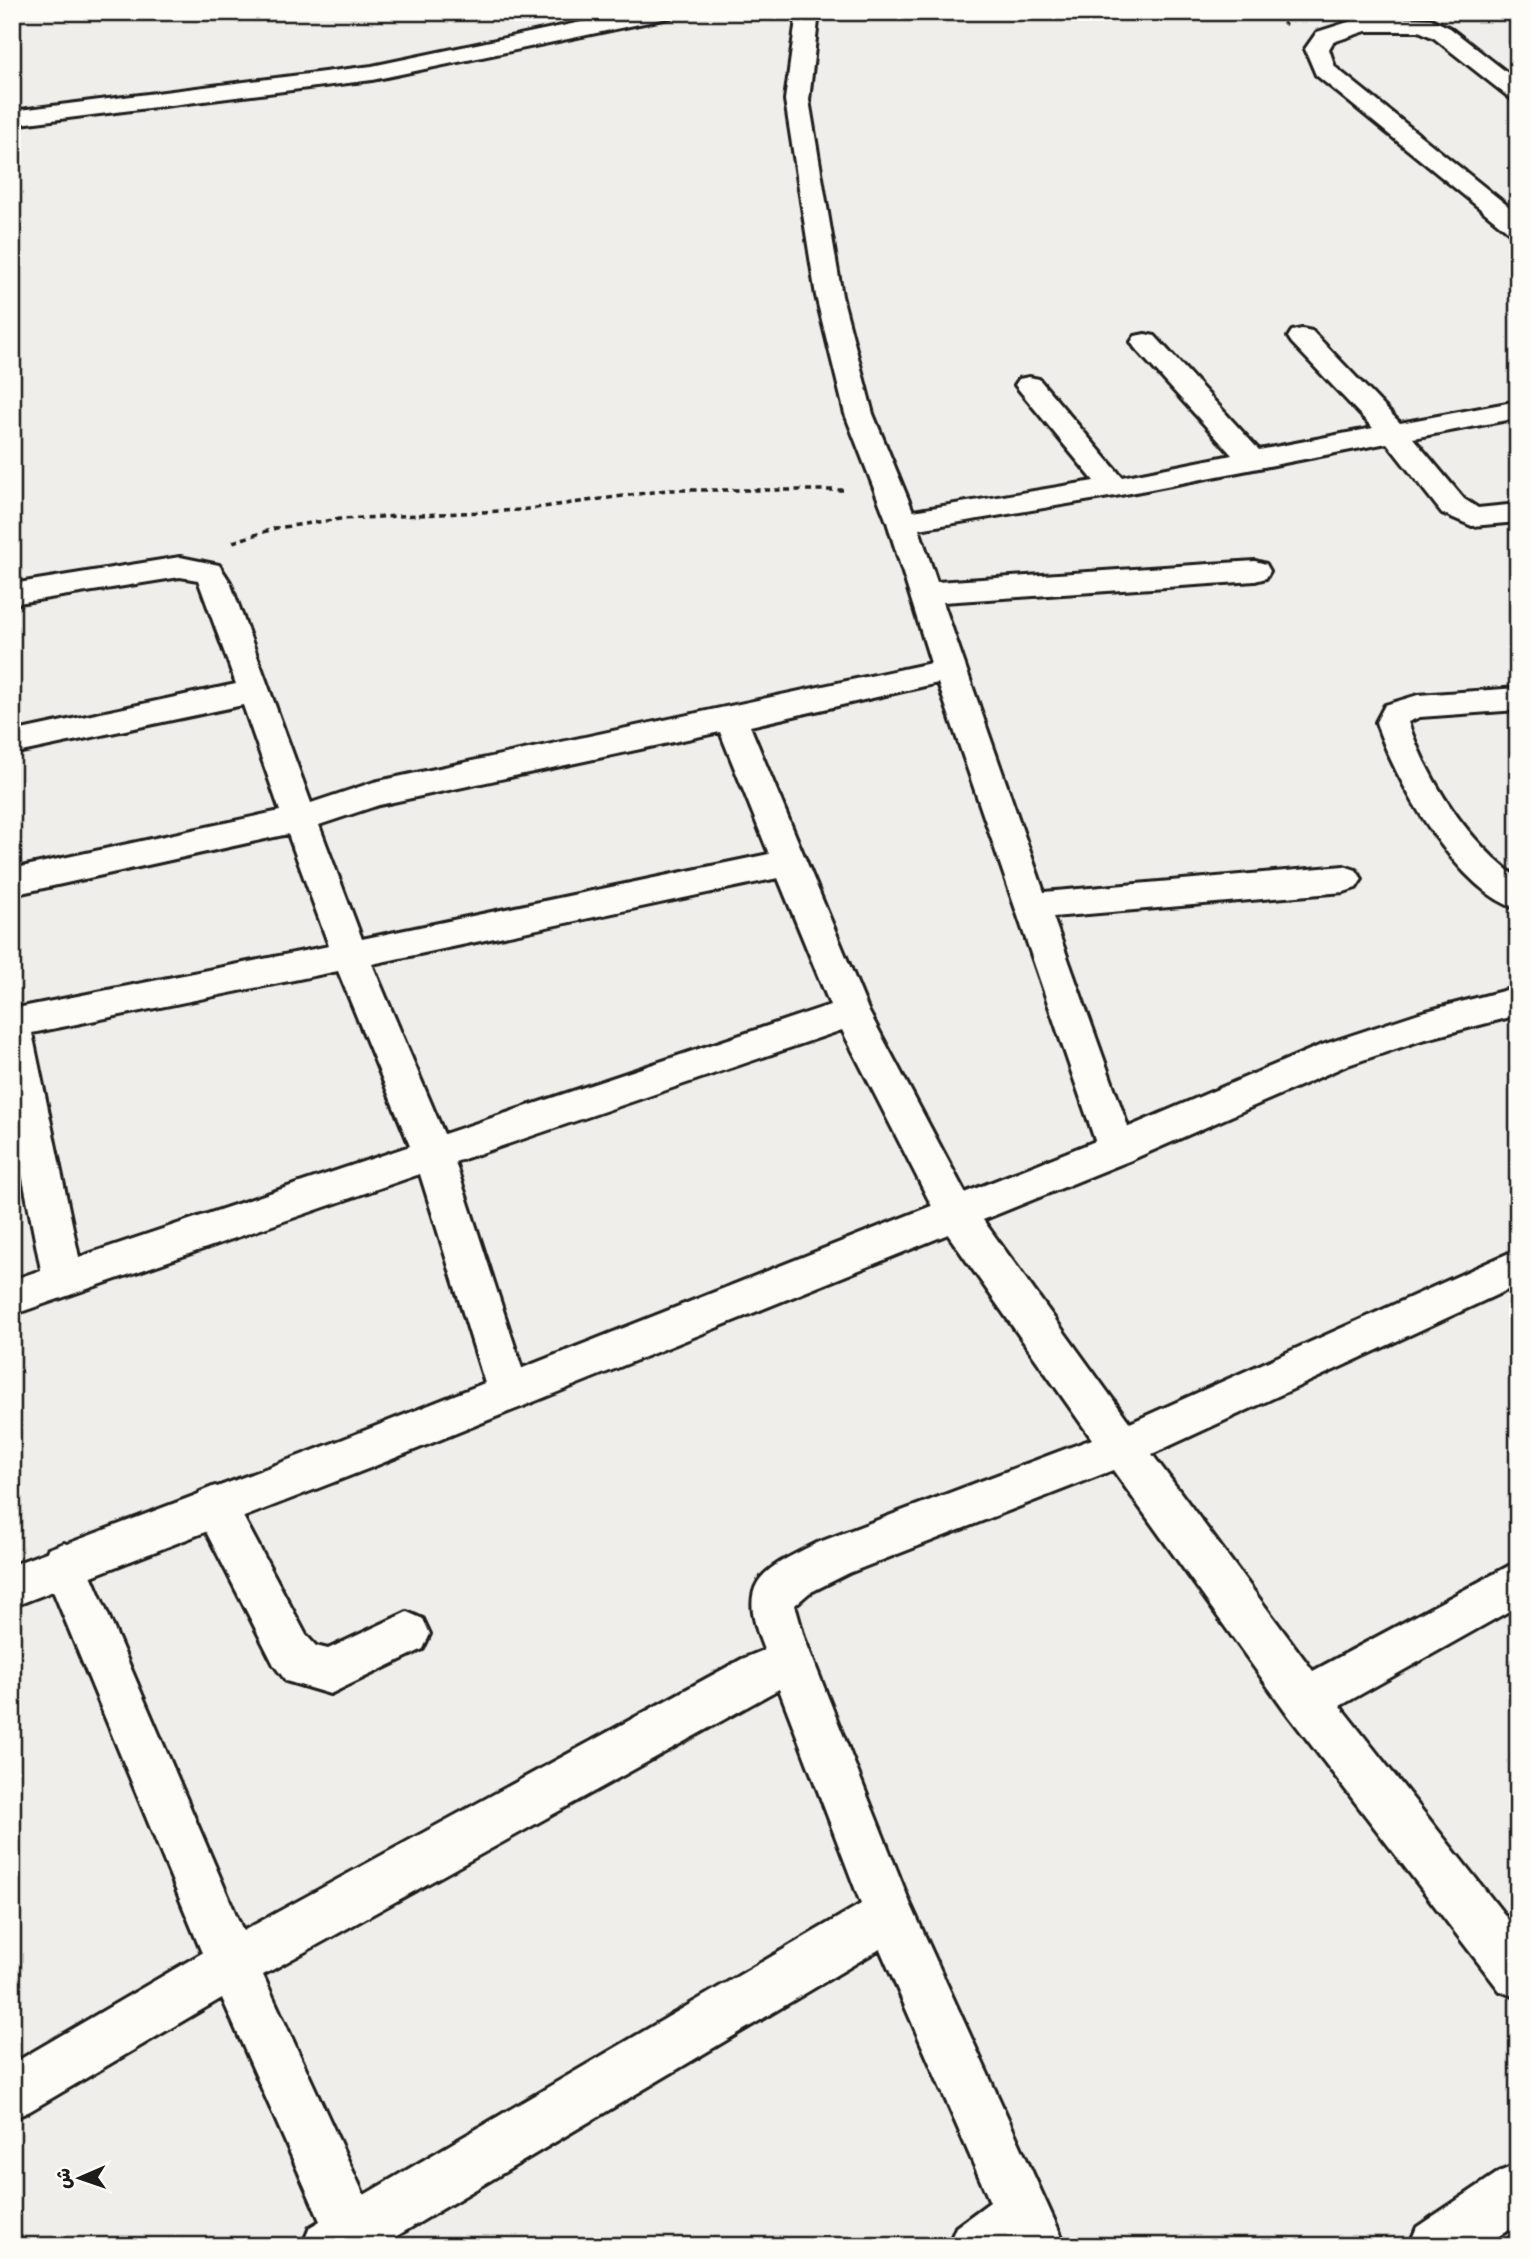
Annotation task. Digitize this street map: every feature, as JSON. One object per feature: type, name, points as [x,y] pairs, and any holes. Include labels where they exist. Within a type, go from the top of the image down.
[{"type":"street","points":[[12,118],[372,73],[663,12]]},
{"type":"street","points":[[808,12],[798,75],[800,129],[829,296],[859,414],[902,522],[949,670],[1117,1150]]},
{"type":"street","points":[[1518,93],[1442,33],[1423,24],[1364,24],[1325,37],[1317,49],[1324,70],[1405,138],[1506,203],[1518,227]]},
{"type":"street","points":[[1302,337],[1393,432],[1446,500],[1462,513],[1481,518],[1518,513]]},
{"type":"street","points":[[1144,342],[1251,460]]},
{"type":"street","points":[[1029,385],[1115,486]]},
{"type":"street","points":[[902,522],[1115,486],[1518,409]]},
{"type":"street","points":[[12,594],[180,567],[201,569],[215,582],[350,955],[433,1155],[509,1393]]},
{"type":"street","points":[[923,593],[1255,572]]},
{"type":"street","points":[[12,882],[300,820],[387,791],[949,670]]},
{"type":"street","points":[[12,743],[255,691]]},
{"type":"street","points":[[1515,889],[1482,869],[1458,843],[1414,771],[1392,722],[1396,713],[1418,706],[1518,699]]},
{"type":"street","points":[[731,719],[851,1012],[956,1214],[1120,1448],[1305,1700],[1518,1973]]},
{"type":"street","points":[[63,1279],[12,1025],[788,863]]},
{"type":"street","points":[[1033,906],[1344,879]]},
{"type":"street","points":[[12,1586],[355,1454],[1117,1150],[1332,1056],[1419,1027],[1518,1001]]},
{"type":"street","points":[[12,1298],[851,1012]]},
{"type":"street","points":[[975,2246],[1030,2229],[890,1915],[772,1614],[770,1603],[773,1595],[788,1580],[833,1558],[1120,1448],[1518,1266]]},
{"type":"street","points":[[215,1506],[290,1650],[302,1665],[330,1672],[407,1634]]},
{"type":"street","points":[[64,1564],[346,2241],[890,1915]]},
{"type":"street","points":[[1305,1700],[1518,1582]]},
{"type":"street","points":[[12,2093],[232,1964],[758,1675],[790,1661]]},
{"type":"street","points":[[1436,2246],[1518,2191]]},
{"type":"path","points":[[180,567],[247,536],[276,528],[340,519],[521,510],[667,490],[889,490]]}]
